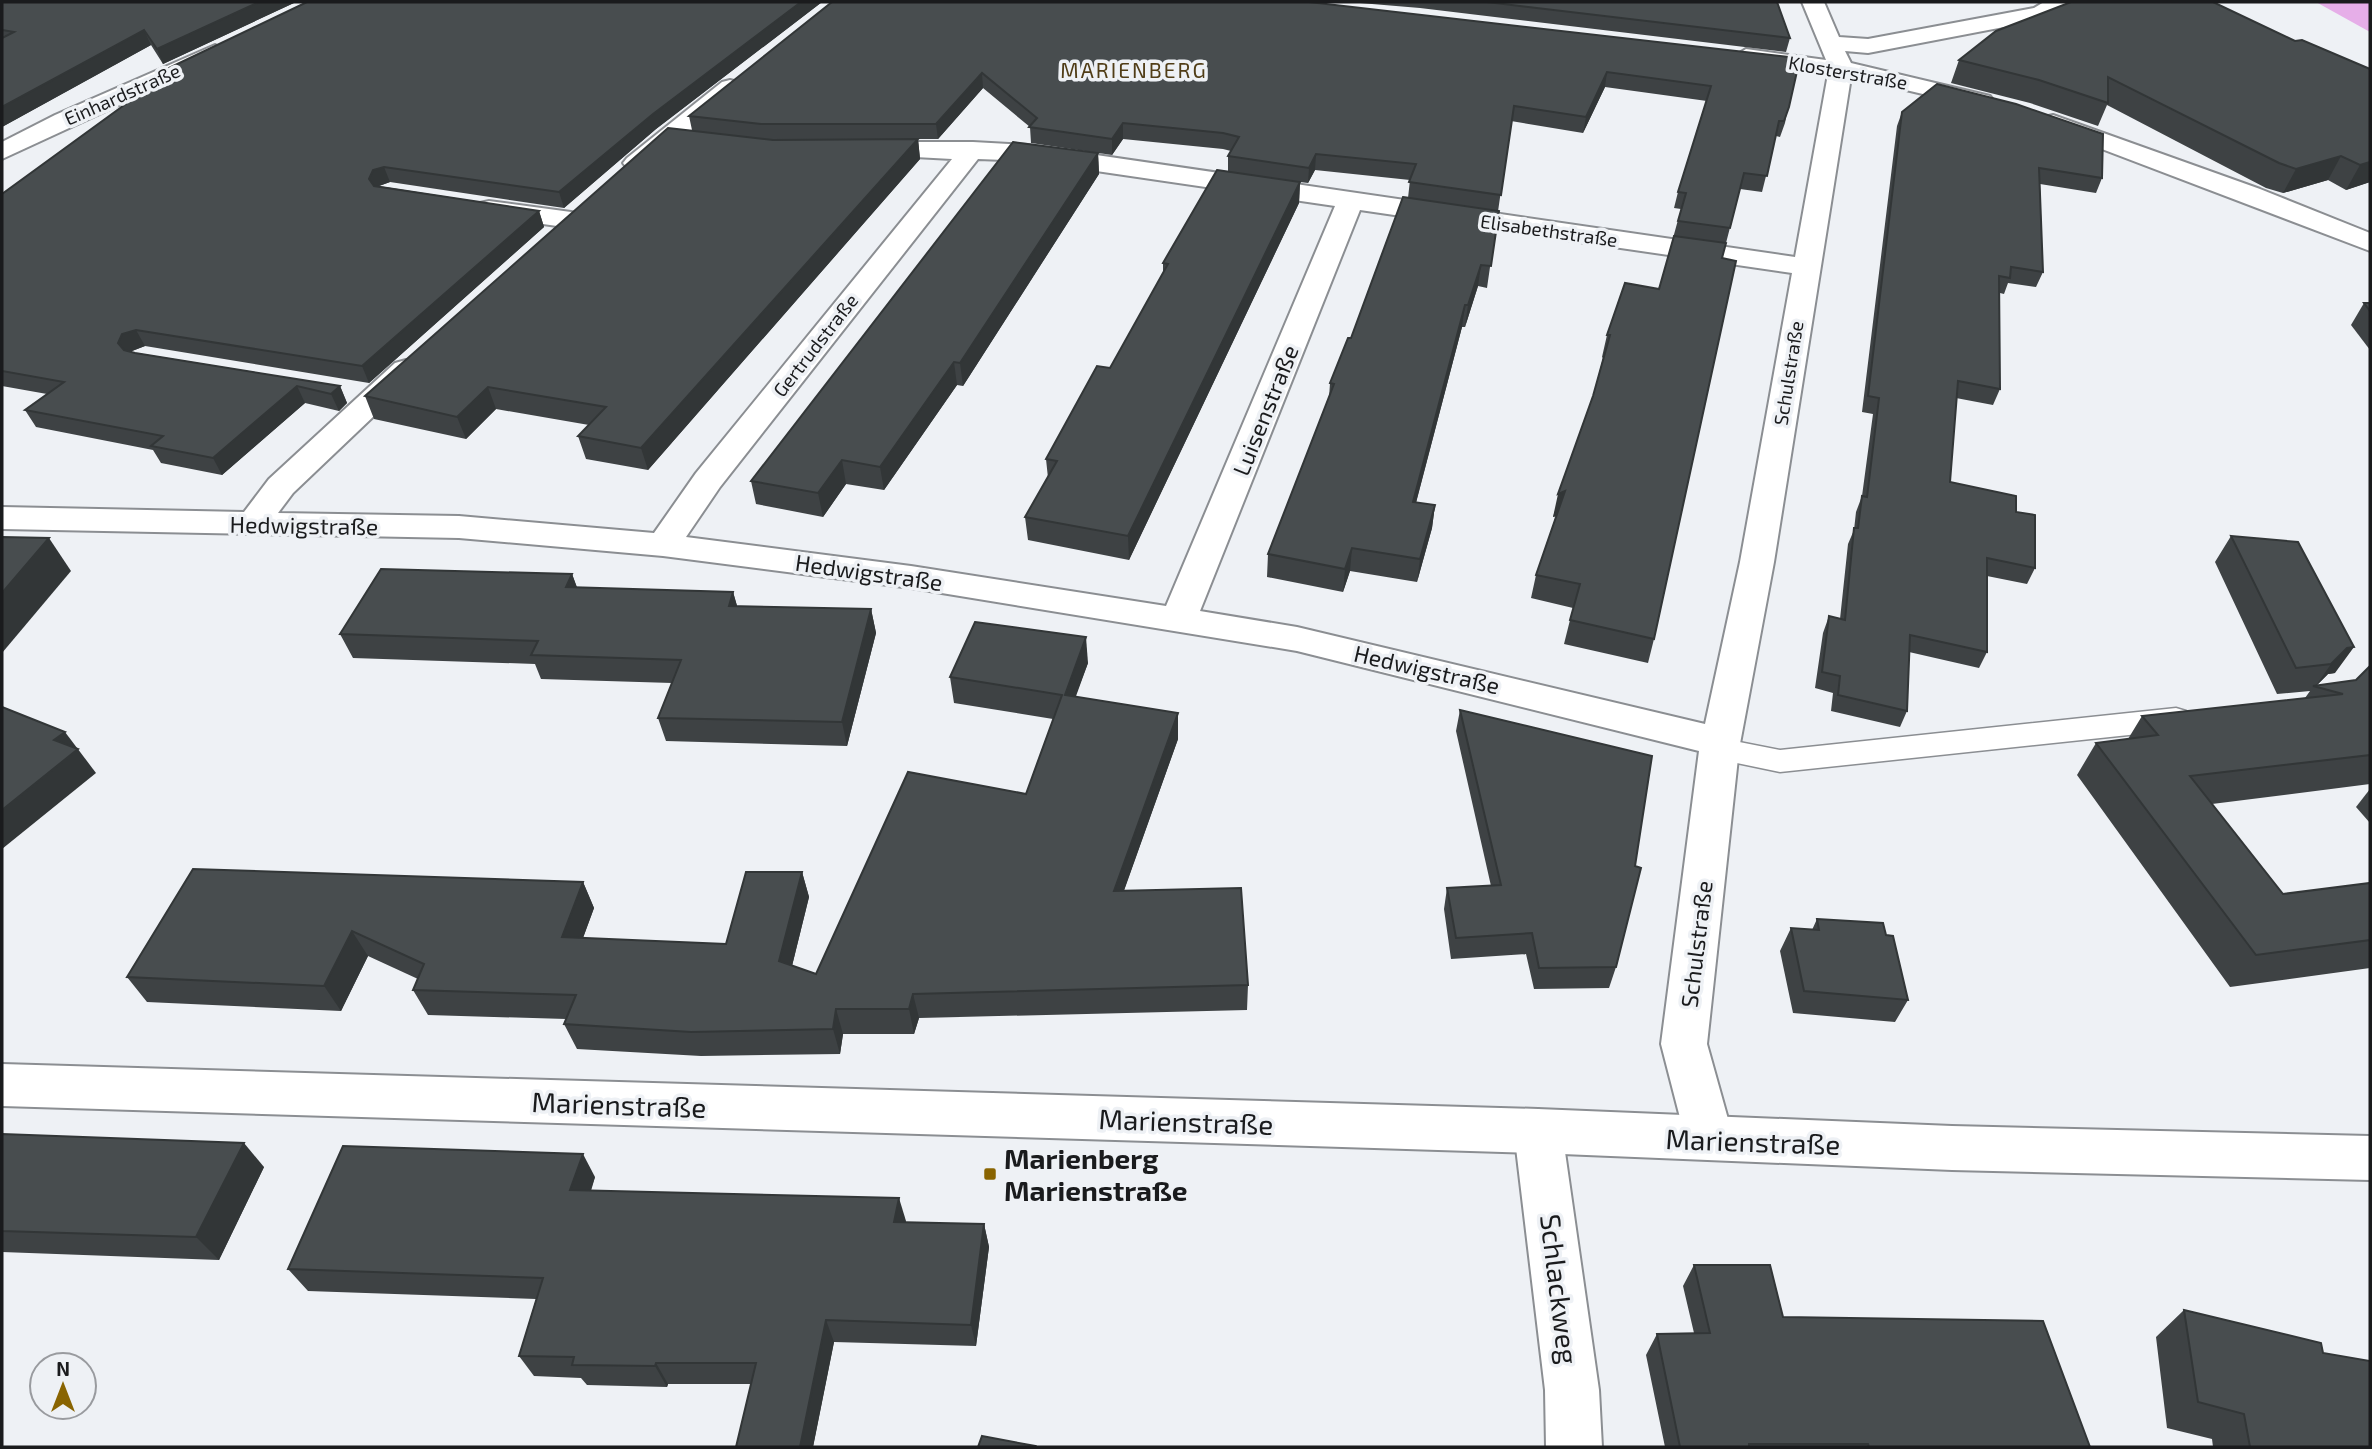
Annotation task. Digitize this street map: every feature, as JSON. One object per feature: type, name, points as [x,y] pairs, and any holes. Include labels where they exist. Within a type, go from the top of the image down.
[{"type":"street","points":[[1813,2],[1836,55],[1868,46],[2040,13],[2056,5],[2055,2]]},
{"type":"street","name":"Einhardstraße","points":[[2,152],[64,120],[238,43]]},
{"type":"street","name":"Klosterstraße","points":[[1721,53],[1836,55],[1874,73],[2006,108]]},
{"type":"street","name":"Schulstraße","points":[[1709,1137],[1684,1044],[1720,746],[1757,562],[1836,55]]},
{"type":"street","points":[[621,176],[667,136],[756,67]]},
{"type":"street","points":[[2032,115],[2239,190],[2370,243]]},
{"type":"street","points":[[667,136],[700,145]]},
{"type":"street","name":"Elisabethstraße","points":[[849,149],[974,149],[1028,153],[1805,267]]},
{"type":"street","name":"Gertrudstraße","points":[[663,545],[716,471],[974,149]]},
{"type":"street","name":"Luisenstraße","points":[[1179,618],[1350,202]]},
{"type":"street","points":[[460,204],[581,212],[545,244]]},
{"type":"street","points":[[253,524],[281,486],[425,352]]},
{"type":"street","points":[[336,390],[375,396]]},
{"type":"street","name":"Hedwigstraße","points":[[2,518],[459,527],[663,545],[911,577],[1179,618],[1310,642],[1720,746]]},
{"type":"street","name":"Marienstraße","points":[[2,1085],[1538,1131],[1952,1148],[2370,1158]]},
{"type":"street","name":"Schlackweg","points":[[1538,1131],[1572,1390],[1574,1447]]},
{"type":"lane","points":[[1720,746],[1780,761],[2208,715]]},
{"type":"shaded area","points":[[2316,2],[2370,2],[2370,32]]},
{"type":"building","points":[[2,2],[259,2],[157,49],[144,30],[2,107],[2,38],[14,32],[2,30]]},
{"type":"building","points":[[307,2],[801,2],[653,114],[559,192],[384,167],[373,170],[369,179],[374,186],[539,211],[362,366],[136,330],[122,334],[118,343],[124,350],[135,353],[340,386],[331,394],[297,386],[213,458],[151,446],[163,436],[25,410],[64,382],[2,371],[2,194],[171,71],[169,68]]},
{"type":"building","points":[[832,2],[1309,2],[1797,58],[1798,67],[1789,107],[1784,121],[1779,121],[1767,176],[1744,173],[1730,228],[1678,221],[1686,193],[1678,192],[1711,86],[1607,72],[1586,117],[1514,106],[1501,195],[1409,182],[1416,164],[1316,154],[1309,168],[1228,156],[1239,137],[1223,133],[1123,123],[1112,139],[1029,127],[1037,118],[982,73],[936,124],[761,124],[689,116]]},
{"type":"building","points":[[1487,2],[1777,2],[1790,38]]},
{"type":"building","points":[[2071,2],[2213,2],[2295,41],[2302,40],[2370,69],[2370,162],[2360,165],[2341,156],[2296,169],[2108,77],[2108,103],[2039,80],[1959,60],[1996,31]]},
{"type":"building","points":[[1937,84],[2016,104],[2103,134],[2102,178],[2039,168],[2043,272],[2011,267],[2010,278],[1999,276],[2000,389],[1958,381],[1950,482],[2016,496],[2016,512],[2035,515],[2035,568],[1987,558],[1987,652],[1910,635],[1907,711],[1838,695],[1840,676],[1822,672],[1829,616],[1845,620],[1854,528],[1858,528],[1862,496],[1867,497],[1879,398],[1868,396],[1902,112]]},
{"type":"building","points":[[668,128],[773,140],[918,139],[641,448],[578,436],[606,407],[488,387],[457,417],[365,396]]},
{"type":"building","points":[[1013,142],[1098,153],[960,363],[954,362],[880,467],[842,460],[818,493],[751,481]]},
{"type":"building","points":[[1217,170],[1300,182],[1128,536],[1025,517],[1057,461],[1046,459],[1097,366],[1110,368],[1168,264],[1163,263]]},
{"type":"building","points":[[1403,197],[1499,211],[1491,266],[1481,265],[1468,305],[1465,305],[1413,502],[1435,505],[1420,559],[1352,548],[1345,569],[1268,554],[1334,384],[1330,383],[1348,338],[1351,338]]},
{"type":"building","points":[[1674,236],[1726,243],[1722,258],[1736,261],[1654,639],[1570,620],[1580,584],[1536,575],[1565,491],[1558,494],[1593,396],[1610,335],[1607,335],[1625,283],[1659,289]]},
{"type":"building","points":[[2231,536],[2298,542],[2354,647],[2347,648],[2331,664],[2296,668]]},
{"type":"building","points":[[2,537],[49,538],[2,593]]},
{"type":"building","points":[[381,569],[572,574],[566,587],[733,592],[729,606],[871,609],[842,722],[658,718],[681,660],[531,655],[538,641],[340,634]]},
{"type":"building","points":[[975,622],[1086,637],[1065,695],[1178,713],[1114,891],[1241,888],[1248,985],[913,994],[909,1009],[836,1009],[833,1029],[691,1032],[564,1024],[576,995],[413,990],[424,964],[352,931],[324,986],[127,977],[193,869],[583,882],[562,937],[726,944],[746,872],[802,872],[779,961],[816,974],[908,772],[1026,794],[1062,695],[950,677]]},
{"type":"building","points":[[2370,666],[2370,755],[2190,776],[2283,894],[2370,883],[2370,940],[2256,955],[2096,743],[2158,735],[2142,716],[2343,694],[2313,686],[2356,680]]},
{"type":"building","points":[[2,707],[65,732],[54,740],[78,749],[2,810]]},
{"type":"building","points":[[1460,710],[1652,756],[1635,866],[1641,868],[1616,967],[1539,968],[1532,933],[1456,938],[1447,888],[1501,885]]},
{"type":"building","points":[[1817,919],[1883,923],[1886,935],[1893,936],[1908,1000],[1804,991],[1791,928],[1819,930]]},
{"type":"building","points":[[2,1134],[244,1143],[196,1237],[2,1231]]},
{"type":"building","points":[[343,1146],[583,1154],[570,1190],[899,1198],[894,1222],[984,1224],[971,1325],[826,1320],[800,1447],[736,1447],[756,1363],[572,1365],[574,1357],[519,1356],[543,1278],[288,1269]]},
{"type":"building","points":[[1694,1265],[1770,1265],[1783,1317],[2043,1321],[2090,1447],[1749,1444],[1749,1447],[1680,1447],[1657,1334],[1710,1333]]},
{"type":"building","points":[[2184,1310],[2321,1343],[2323,1353],[2370,1361],[2370,1447],[2250,1447],[2244,1414],[2198,1402]]},
{"type":"building","points":[[982,1436],[1035,1446],[978,1447]]},
{"type":"place","name":"Marienberg Marienstraße","points":[[990,1174]]},
{"type":"district","name":"MARIENBERG","points":[[1134,69]]}]
